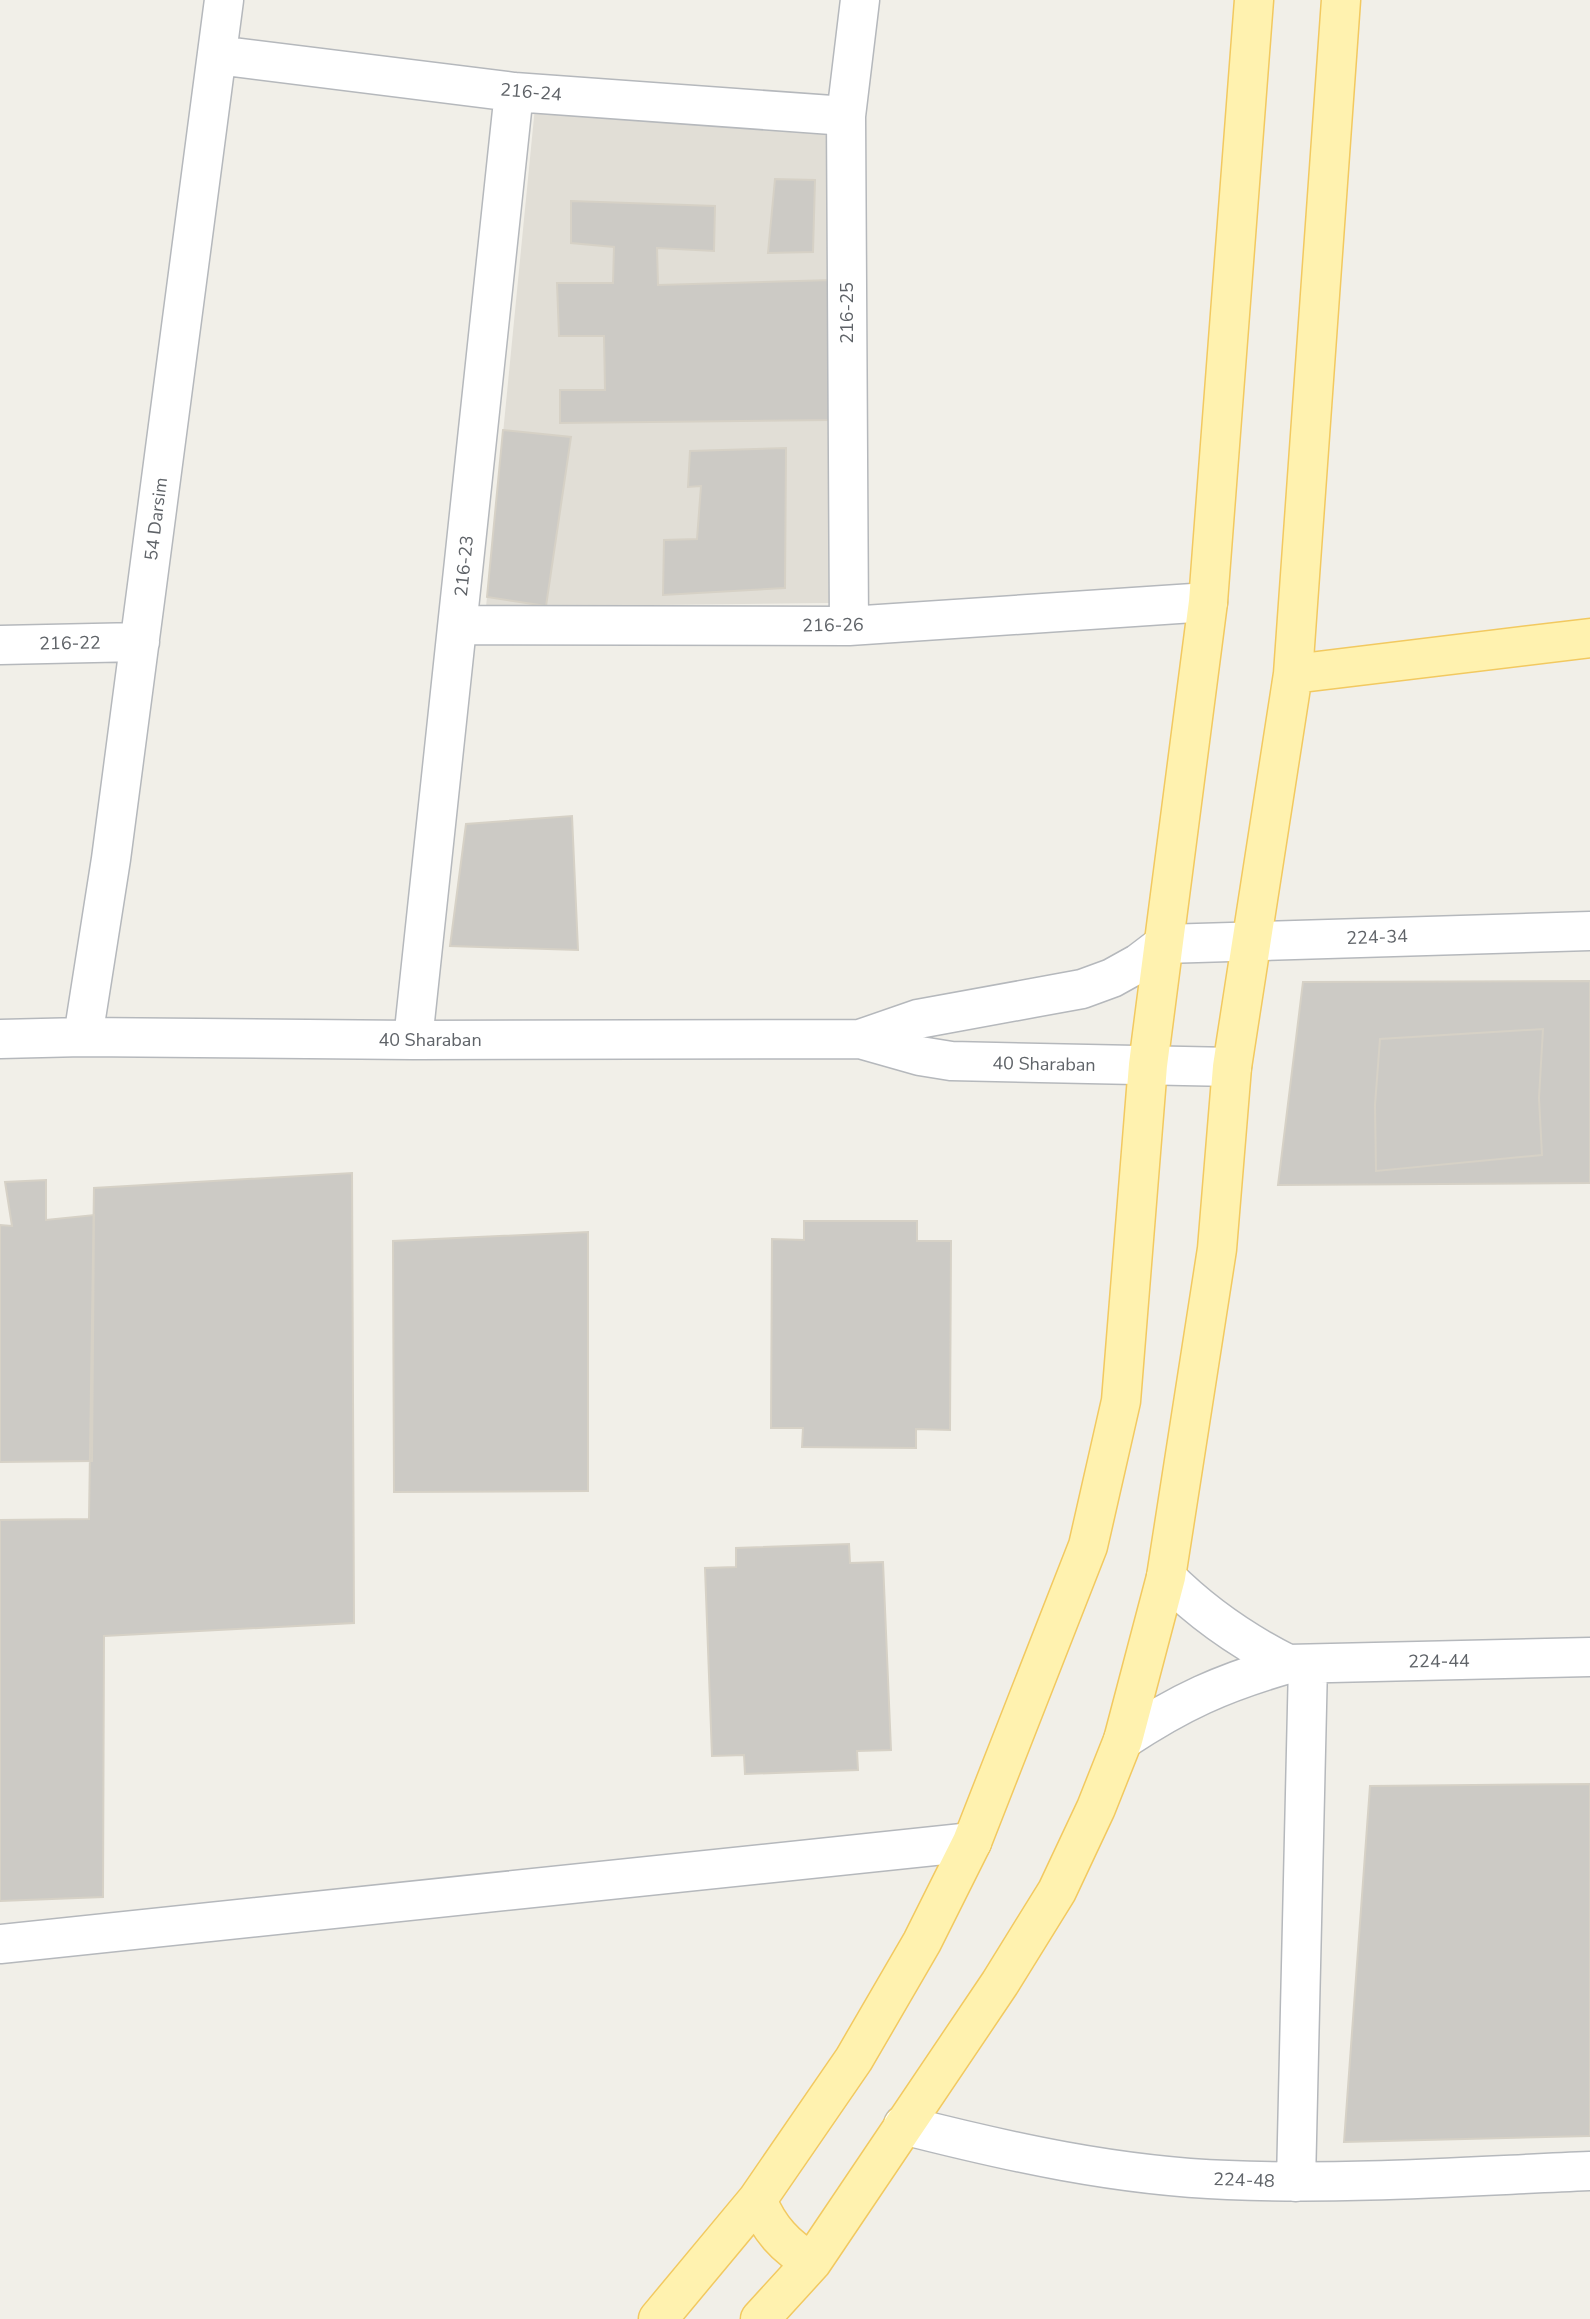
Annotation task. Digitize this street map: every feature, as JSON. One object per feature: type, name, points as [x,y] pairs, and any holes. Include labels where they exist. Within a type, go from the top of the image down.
[{"type":"main road","points":[[658,2319],[757,2200],[854,2060],[922,1942],[972,1842],[1088,1546],[1121,1401],[1148,1065],[1209,602],[1254,0]]},
{"type":"main road","points":[[760,2319],[812,2262],[1000,1983],[1057,1891],[1096,1808],[1123,1740],[1166,1577],[1217,1249],[1232,1067],[1293,674],[1341,0]]},
{"type":"main road","points":[[1293,674],[1590,638]]},
{"type":"main road","points":[[757,2200],[765,2219],[778,2236],[793,2251],[812,2262]]},
{"type":"street","name":"54 Darsim","points":[[83,1037],[111,859],[224,0]]},
{"type":"street","name":"216-25","points":[[849,626],[846,116],[860,0]]},
{"type":"street","name":"216-24","points":[[217,55],[514,92],[846,116]]},
{"type":"street","name":"216-23","points":[[413,1040],[514,92]]},
{"type":"street","name":"216-26","points":[[458,625],[849,626],[1209,602]]},
{"type":"street","name":"216-22","points":[[0,645],[140,642]]},
{"type":"street","name":"224-34","points":[[1164,944],[1590,931]]},
{"type":"street","name":"40 Sharaban","points":[[860,1039],[918,1018],[1082,989],[1112,978],[1139,963],[1164,944]]},
{"type":"street","name":"40 Sharaban","points":[[0,1039],[860,1039],[920,1056],[951,1061],[1232,1067]]},
{"type":"street","name":"224-44","points":[[1166,1577],[1193,1604],[1223,1627],[1254,1647],[1298,1664]]},
{"type":"street","name":"224-44","points":[[1123,1740],[1161,1714],[1202,1693],[1244,1676],[1298,1664],[1590,1657]]},
{"type":"street","points":[[1296,2182],[1298,1664]]},
{"type":"street","points":[[0,1944],[972,1842]]},
{"type":"street","name":"224-48","points":[[903,2125],[993,2148],[1086,2166],[1214,2179],[1296,2182],[1590,2171]]},
{"type":"shaded area","points":[[535,107],[833,130],[829,603],[486,607]]},
{"type":"building","points":[[775,179],[815,180],[813,252],[768,253]]},
{"type":"building","points":[[571,201],[715,206],[714,251],[657,248],[658,285],[832,280],[830,420],[560,423],[560,390],[605,390],[604,336],[559,336],[557,283],[613,283],[614,247],[571,243]]},
{"type":"building","points":[[503,430],[571,437],[546,606],[487,597]]},
{"type":"building","points":[[786,448],[785,588],[663,595],[664,540],[697,539],[701,486],[688,487],[690,451]]},
{"type":"building","points":[[572,816],[578,950],[450,946],[466,824]]},
{"type":"building","points":[[1590,981],[1590,1183],[1278,1185],[1303,982]]},
{"type":"building","points":[[1543,1029],[1539,1098],[1542,1155],[1376,1171],[1375,1105],[1380,1039]]},
{"type":"building","points":[[352,1173],[354,1623],[104,1636],[103,1897],[0,1901],[0,1520],[89,1519],[94,1188]]},
{"type":"building","points":[[46,1180],[46,1220],[94,1215],[92,1461],[0,1462],[0,1225],[12,1226],[5,1182]]},
{"type":"building","points":[[804,1221],[917,1221],[917,1241],[951,1241],[950,1430],[916,1429],[916,1448],[802,1447],[803,1428],[771,1428],[772,1239],[804,1240]]},
{"type":"building","points":[[588,1232],[588,1491],[394,1492],[393,1241]]},
{"type":"building","points":[[849,1544],[850,1563],[883,1562],[891,1750],[857,1751],[858,1770],[745,1774],[744,1755],[712,1756],[705,1568],[736,1567],[736,1548]]},
{"type":"building","points":[[1590,1784],[1590,2136],[1344,2142],[1370,1786]]}]
